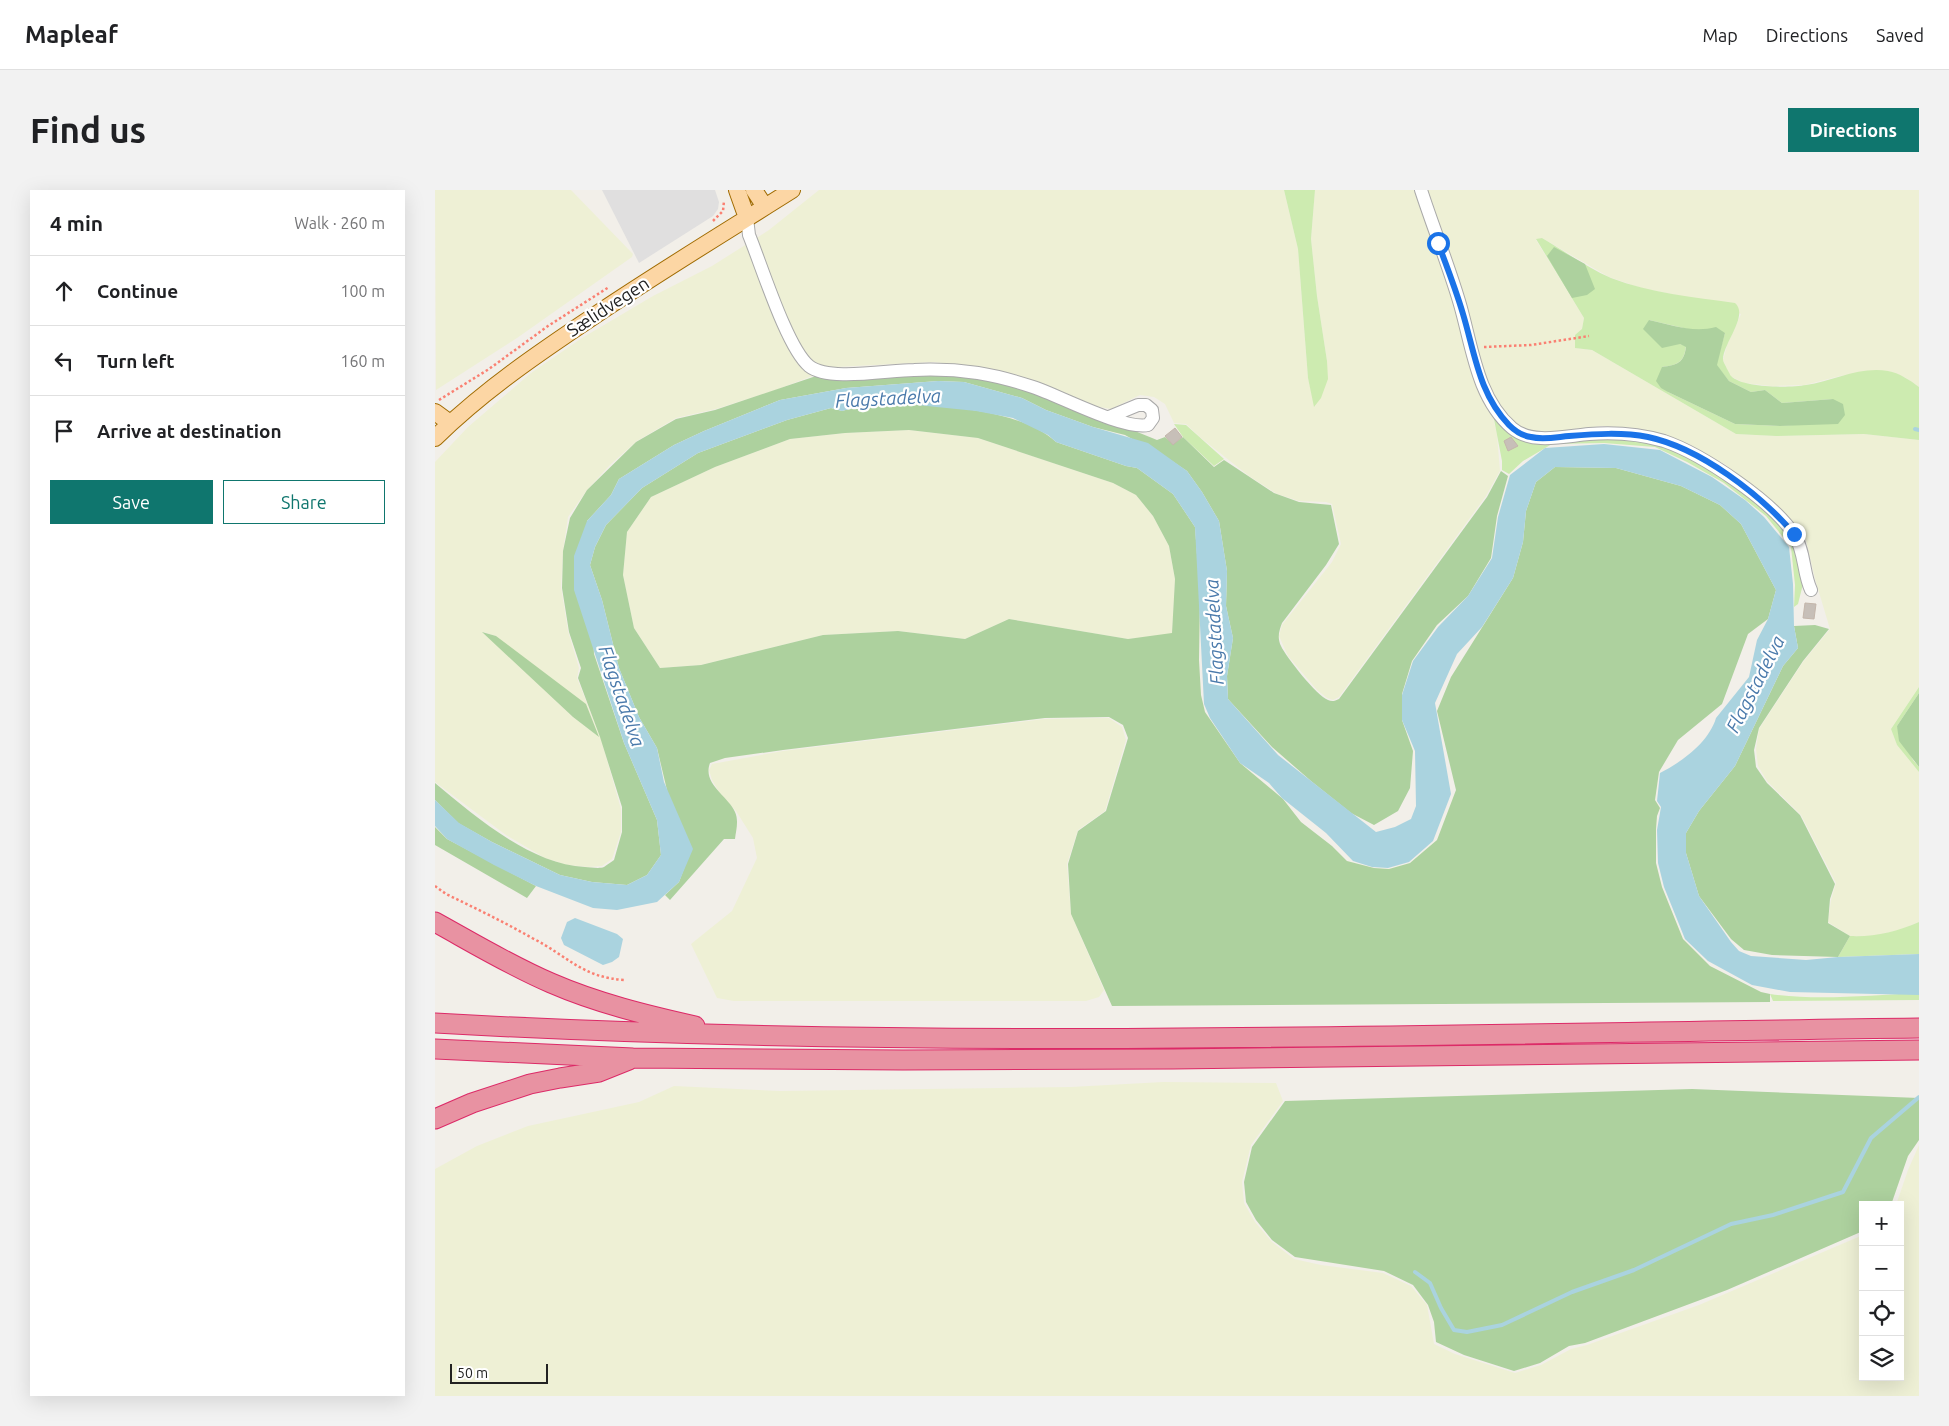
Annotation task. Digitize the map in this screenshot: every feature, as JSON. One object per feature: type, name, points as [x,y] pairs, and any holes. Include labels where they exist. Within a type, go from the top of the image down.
[{"type":"highway","points":[[435,922],[517,966],[578,994],[649,1015],[737,1035]]},
{"type":"highway","points":[[435,1023],[555,1030],[737,1035],[1174,1038],[1919,1028]]},
{"type":"highway","points":[[435,1049],[633,1058],[903,1060],[1164,1059],[1919,1050]]},
{"type":"highway","points":[[435,1119],[472,1103],[512,1090],[560,1078],[599,1072],[633,1058]]},
{"type":"main road","points":[[737,190],[747,218]]},
{"type":"main road","points":[[753,190],[765,207]]},
{"type":"main road","name":"Sælidvegen","points":[[435,438],[479,398],[541,351],[792,190]]},
{"type":"main road","points":[[435,412],[450,424]]},
{"type":"lane","points":[[1421,190],[1459,299],[1477,372],[1493,404],[1508,424],[1521,434],[1537,438],[1597,434],[1647,437],[1670,444],[1722,472],[1764,503],[1794,534],[1800,549],[1807,583],[1811,590]]},
{"type":"lane","points":[[747,218],[749,235],[790,338],[804,362],[817,371],[835,374],[931,370],[992,375],[1033,387],[1109,417]]},
{"type":"path","points":[[1471,348],[1531,345],[1589,336]]},
{"type":"path","points":[[435,886],[446,894],[535,939],[596,976],[626,980]]},
{"type":"shaded area","points":[[602,190],[715,190],[719,202],[718,209],[713,216],[639,263]]},
{"type":"green space","points":[[435,190],[571,190],[633,254],[632,257],[517,338],[436,390]]},
{"type":"green space","points":[[819,190],[1284,190],[1298,249],[1308,378],[1315,407],[1327,361],[1311,239],[1315,190],[1919,190],[1919,387],[1906,378],[1888,371],[1840,376],[1805,385],[1771,386],[1744,383],[1730,376],[1723,360],[1727,345],[1741,314],[1681,296],[1641,288],[1609,277],[1542,238],[1536,240],[1584,318],[1575,348],[1592,350],[1736,434],[1776,436],[1864,434],[1919,440],[1919,687],[1891,729],[1897,745],[1919,772],[1919,922],[1900,930],[1869,937],[1850,936],[1828,922],[1836,883],[1801,815],[1767,781],[1758,766],[1756,749],[1759,729],[1803,662],[1830,629],[1806,540],[1782,510],[1726,465],[1691,445],[1659,433],[1634,428],[1602,426],[1539,433],[1526,432],[1492,412],[1497,435],[1500,471],[1486,496],[1339,697],[1333,700],[1317,690],[1288,656],[1279,636],[1282,625],[1332,562],[1341,544],[1332,504],[1299,501],[1277,494],[1249,476],[1186,424],[1174,423],[1165,404],[1154,397],[1140,395],[1111,409],[1094,406],[1065,393],[980,367],[933,362],[836,367],[773,391],[716,409],[676,418],[637,441],[610,465],[587,490],[568,517],[563,551],[561,587],[568,631],[579,668],[577,678],[601,739],[621,809],[621,832],[612,859],[602,866],[588,867],[567,865],[545,858],[506,835],[435,782],[435,462],[468,427],[531,373],[582,338],[653,296],[712,266],[769,230]],"holes":[[[483,632],[496,636],[598,736],[573,717]]]},
{"type":"green space","points":[[1284,190],[1315,190],[1311,239],[1328,379],[1321,398],[1314,407],[1308,378],[1298,249]]},
{"type":"green space","points":[[1542,238],[1594,269],[1626,283],[1672,294],[1735,303],[1739,308],[1738,322],[1724,352],[1723,359],[1731,375],[1745,383],[1778,387],[1798,386],[1857,372],[1878,370],[1892,372],[1904,377],[1919,387],[1919,440],[1864,434],[1776,436],[1736,434],[1592,350],[1575,348],[1575,335],[1582,329],[1584,318],[1536,239]],"holes":[[[1649,320],[1692,330],[1725,333],[1716,365],[1729,381],[1751,392],[1765,390],[1782,403],[1833,399],[1793,425],[1780,426],[1735,424],[1668,392],[1662,367],[1679,362],[1684,356],[1686,346],[1680,344]]]},
{"type":"green space","points":[[1554,247],[1585,264],[1595,289],[1587,295],[1572,298],[1547,256]]},
{"type":"green space","points":[[1649,320],[1691,329],[1716,327],[1725,333],[1717,365],[1729,381],[1751,392],[1765,390],[1782,403],[1833,399],[1843,404],[1845,415],[1838,424],[1780,426],[1735,424],[1668,392],[1661,388],[1656,381],[1662,367],[1676,364],[1684,357],[1686,347],[1680,344],[1662,348],[1643,329]]},
{"type":"green space","points":[[822,374],[988,376],[1093,414],[1157,440],[1165,437],[1173,444],[1183,437],[1214,467],[1224,460],[1274,493],[1299,502],[1331,505],[1339,544],[1326,565],[1282,623],[1279,637],[1284,651],[1302,676],[1323,697],[1331,701],[1339,699],[1487,497],[1501,471],[1508,476],[1497,516],[1491,558],[1468,596],[1437,625],[1412,661],[1402,694],[1402,720],[1413,751],[1410,788],[1398,811],[1374,825],[1351,813],[1272,747],[1228,699],[1227,676],[1233,638],[1226,606],[1227,571],[1219,521],[1187,471],[1125,435],[1093,427],[1046,410],[1022,398],[964,382],[938,381],[846,388],[780,400],[674,445],[619,479],[611,495],[587,521],[594,654],[624,743],[657,820],[661,855],[647,875],[627,885],[592,882],[560,875],[458,823],[435,800],[435,783],[505,837],[544,857],[564,864],[597,868],[604,867],[614,860],[622,832],[622,807],[600,737],[578,678],[581,668],[569,632],[562,588],[563,551],[570,518],[587,490],[636,442],[676,419],[715,410]]},
{"type":"green space","points":[[878,401],[947,407],[996,415],[1019,421],[1040,430],[1056,442],[1137,468],[1173,494],[1195,527],[1200,596],[1199,660],[1201,695],[1205,712],[1240,763],[1283,799],[1301,822],[1332,846],[1347,861],[1374,868],[1389,869],[1410,863],[1437,840],[1456,790],[1437,711],[1451,677],[1513,578],[1523,542],[1526,511],[1536,482],[1555,467],[1616,468],[1681,486],[1720,505],[1741,524],[1776,590],[1768,619],[1748,634],[1722,704],[1678,740],[1659,772],[1655,800],[1660,808],[1656,829],[1656,863],[1662,887],[1683,939],[1710,966],[1761,992],[1770,994],[1770,1002],[1112,1006],[1071,914],[1068,864],[1078,831],[1106,811],[1128,738],[1123,725],[1109,717],[1045,718],[783,750],[725,758],[710,763],[708,770],[713,784],[732,806],[736,815],[735,839],[724,839],[670,900],[665,895],[679,882],[685,866],[657,748],[639,717],[619,668],[602,600],[590,565],[595,547],[606,525],[642,488],[698,453],[787,420],[831,408],[842,411]],"holes":[[[909,430],[978,438],[1113,483],[1136,495],[1153,516],[1169,546],[1175,579],[1172,633],[1128,639],[1009,619],[965,639],[898,631],[823,635],[701,665],[660,668],[634,628],[623,575],[627,532],[651,497],[715,467],[790,439],[845,433]]]},
{"type":"green space","points":[[1493,414],[1523,440],[1654,438],[1739,484],[1793,538],[1804,580],[1798,604],[1794,607],[1795,585],[1791,547],[1766,516],[1724,483],[1687,462],[1655,447],[1604,443],[1552,444],[1523,461],[1509,474],[1502,470]]},
{"type":"green space","points":[[1174,424],[1186,425],[1224,459],[1214,466],[1183,437]]},
{"type":"green space","points":[[909,430],[978,438],[1113,483],[1136,495],[1153,516],[1169,546],[1175,579],[1172,634],[1128,639],[1009,619],[965,639],[898,631],[823,635],[701,665],[660,668],[634,628],[623,575],[627,532],[651,497],[715,467],[790,439],[845,433]]},
{"type":"green space","points":[[1815,625],[1829,629],[1803,661],[1759,728],[1754,750],[1756,767],[1767,783],[1800,815],[1835,884],[1830,899],[1828,923],[1850,936],[1838,957],[1772,955],[1744,950],[1731,939],[1699,896],[1686,853],[1686,833],[1699,811],[1735,766],[1783,666],[1798,648],[1794,626]]},
{"type":"green space","points":[[482,632],[496,636],[586,704],[599,737],[573,717]]},
{"type":"green space","points":[[1919,687],[1919,693],[1897,726],[1913,760],[1919,767],[1919,772],[1897,745],[1891,729]]},
{"type":"green space","points":[[1919,693],[1919,767],[1899,741],[1897,726]]},
{"type":"green space","points":[[1109,718],[1122,727],[1126,740],[1105,811],[1078,830],[1067,864],[1071,914],[1104,990],[1099,997],[1086,1001],[734,1001],[717,998],[691,944],[732,911],[757,858],[753,838],[736,811],[719,792],[712,780],[709,770],[712,764],[783,751],[1044,719]]},
{"type":"green space","points":[[435,827],[447,839],[536,886],[527,898],[435,845]]},
{"type":"green space","points":[[1919,922],[1919,954],[1838,957],[1850,936],[1868,936],[1885,933]]},
{"type":"green space","points":[[1919,993],[1919,1000],[1773,1001],[1770,994],[1826,997]]},
{"type":"green space","points":[[1163,1082],[1276,1083],[1283,1101],[1251,1145],[1242,1182],[1244,1203],[1255,1222],[1272,1242],[1294,1259],[1321,1265],[1383,1273],[1411,1286],[1427,1305],[1434,1344],[1455,1354],[1515,1373],[1541,1365],[1571,1349],[1699,1305],[1859,1237],[1859,1381],[1904,1381],[1904,1201],[1897,1201],[1919,1145],[1919,1396],[435,1396],[435,1169],[477,1146],[528,1126],[639,1102],[674,1086],[780,1091],[1071,1087]]},
{"type":"green space","points":[[1692,1089],[1919,1098],[1919,1140],[1908,1156],[1892,1201],[1859,1201],[1859,1233],[1727,1290],[1585,1343],[1569,1346],[1540,1363],[1514,1371],[1464,1355],[1436,1342],[1434,1322],[1428,1305],[1413,1285],[1384,1271],[1295,1257],[1272,1240],[1256,1220],[1246,1202],[1244,1182],[1252,1147],[1285,1101]]},
{"type":"water","name":"Flagstadelva","points":[[938,381],[964,382],[1022,398],[1046,410],[1093,427],[1148,443],[1187,471],[1219,521],[1227,571],[1226,606],[1233,638],[1227,676],[1228,699],[1278,755],[1376,832],[1395,827],[1411,819],[1416,806],[1415,751],[1402,720],[1402,695],[1413,661],[1438,627],[1468,596],[1492,558],[1498,517],[1510,475],[1545,448],[1604,444],[1660,450],[1712,477],[1745,500],[1764,517],[1789,547],[1793,584],[1794,626],[1798,648],[1783,666],[1735,766],[1699,811],[1686,833],[1686,853],[1699,896],[1731,942],[1739,951],[1751,956],[1806,960],[1919,954],[1919,995],[1790,992],[1752,985],[1708,961],[1685,939],[1664,887],[1658,863],[1657,830],[1661,807],[1657,801],[1660,773],[1686,757],[1701,743],[1716,718],[1749,677],[1757,640],[1768,619],[1776,590],[1741,524],[1720,505],[1681,486],[1616,468],[1555,467],[1536,482],[1526,511],[1523,542],[1513,578],[1482,627],[1457,654],[1435,703],[1451,794],[1433,841],[1409,862],[1388,868],[1372,867],[1353,861],[1326,833],[1282,798],[1269,783],[1240,763],[1210,718],[1204,704],[1195,527],[1173,494],[1137,468],[1056,442],[1048,435],[1013,418],[976,411],[878,401],[842,411],[831,408],[787,420],[698,453],[642,488],[606,525],[595,547],[590,565],[602,600],[619,668],[639,717],[657,748],[664,782],[693,849],[679,882],[657,902],[617,910],[593,908],[536,886],[494,865],[447,839],[435,826],[435,800],[459,823],[492,842],[560,875],[592,882],[627,885],[647,875],[661,855],[657,820],[624,743],[574,590],[574,556],[587,521],[611,495],[619,479],[674,445],[780,400],[846,388]]},
{"type":"water","points":[[575,918],[617,934],[623,939],[619,957],[603,965],[564,945],[561,938],[567,922]]},
{"type":"building","points":[[1175,428],[1182,437],[1173,445],[1165,436]]},
{"type":"building","points":[[1511,437],[1518,446],[1508,451],[1504,441]]},
{"type":"building","points":[[1805,603],[1816,604],[1814,619],[1803,618]]},
{"type":"waterway","points":[[1915,429],[1919,430]]},
{"type":"waterway","points":[[1415,1272],[1430,1283],[1441,1308],[1454,1330],[1467,1332],[1502,1325],[1572,1292],[1634,1270],[1731,1224],[1773,1215],[1843,1192],[1871,1138],[1919,1097]]},
{"type":"route","points":[[1438,243],[1459,299],[1477,372],[1497,411],[1514,430],[1529,437],[1537,438],[1631,434],[1663,441],[1701,459],[1752,493],[1794,534]]}]
